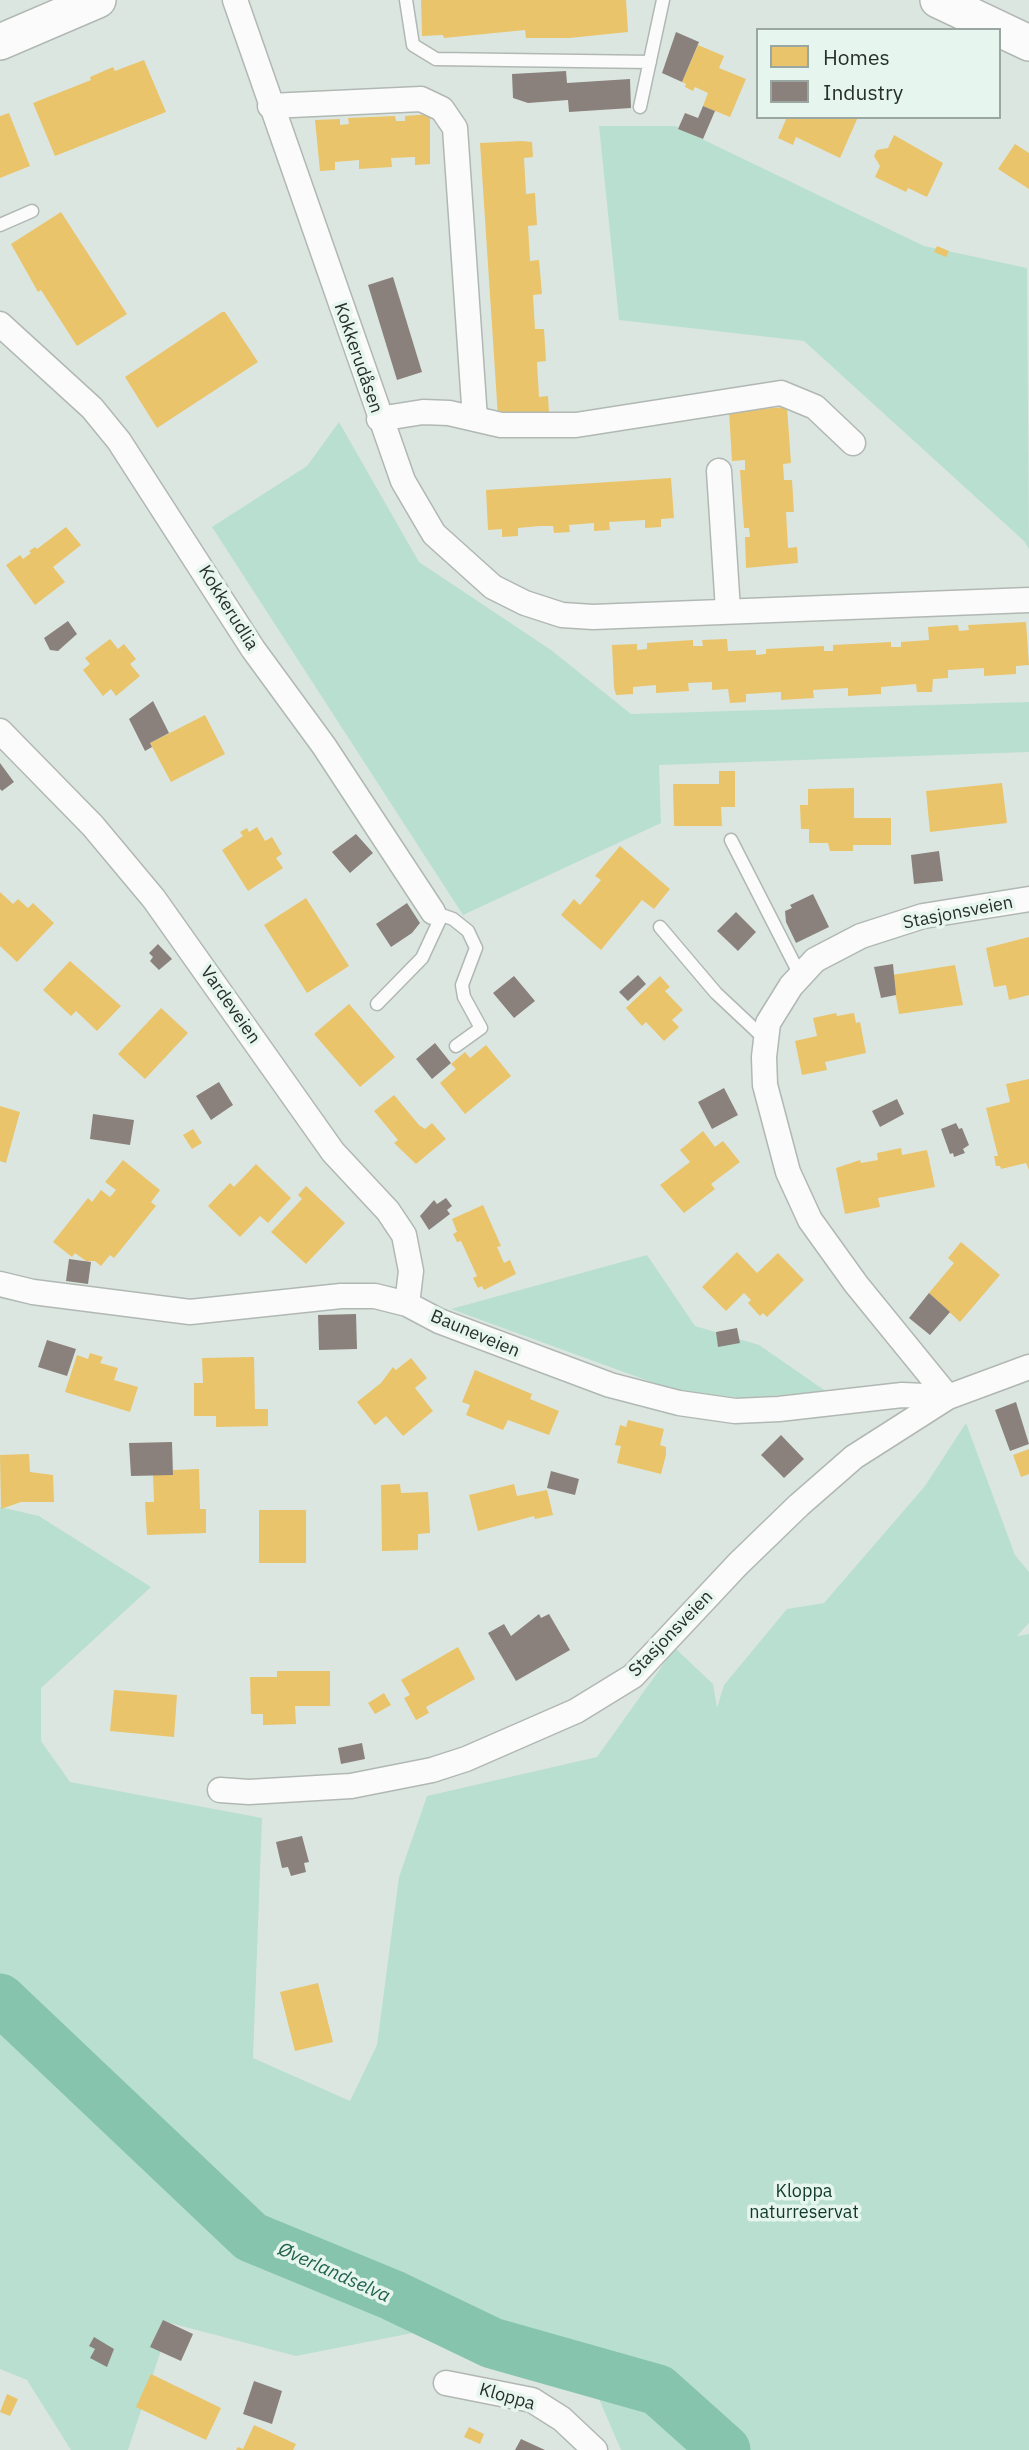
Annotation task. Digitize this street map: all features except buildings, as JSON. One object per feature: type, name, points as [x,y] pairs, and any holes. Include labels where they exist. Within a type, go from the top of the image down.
[{"type":"main road","points":[[0,42],[98,0]]},
{"type":"main road","points":[[938,0],[997,28]]},
{"type":"main road","points":[[1001,30],[1029,43]]},
{"type":"street","name":"Kokkerudåsen","points":[[234,0],[379,419],[416,508],[434,534],[464,564],[493,587],[525,603],[562,615],[593,617],[1029,600]]},
{"type":"street","points":[[270,106],[421,99],[442,109],[455,128],[475,419]]},
{"type":"street","name":"Kokkerudlia","points":[[0,324],[92,408],[120,441],[253,649],[324,746],[437,914]]},
{"type":"street","points":[[379,419],[423,412],[501,425],[576,425],[781,393],[815,407],[853,443]]},
{"type":"street","points":[[719,471],[728,610]]},
{"type":"street","name":"Vardeveien","points":[[0,732],[93,825],[154,899],[333,1152],[388,1211],[404,1235],[411,1271],[407,1304]]},
{"type":"street","name":"Stasjonsveien","points":[[948,1397],[856,1284],[810,1220],[788,1172],[765,1085],[768,1023],[800,975],[815,960],[861,936],[923,916],[1029,899]]},
{"type":"street","name":"Bauneveien","points":[[0,1284],[33,1292],[190,1312],[341,1296],[375,1296],[407,1304],[439,1321],[610,1385],[679,1403],[735,1411],[779,1409],[902,1395],[948,1397]]},
{"type":"street","name":"Stasjonsveien","points":[[220,1790],[249,1792],[351,1786],[432,1770],[576,1712],[633,1676],[738,1564],[799,1504],[854,1457],[948,1397],[1029,1367]]},
{"type":"street","name":"Kloppa","points":[[446,2383],[532,2400],[562,2419],[595,2450]]},
{"type":"lane","points":[[406,0],[413,45],[436,59],[650,62]]},
{"type":"lane","points":[[640,107],[663,0]]},
{"type":"lane","points":[[0,225],[32,211]]},
{"type":"lane","points":[[731,840],[800,975]]},
{"type":"lane","points":[[377,1004],[422,958],[437,914],[468,930],[476,948],[462,985],[464,997],[481,1028],[456,1046]]},
{"type":"lane","points":[[660,927],[716,993],[767,1040]]},
{"type":"green space","points":[[599,126],[675,126],[924,246],[1027,268],[1029,549],[1024,541],[804,341],[619,320]]},
{"type":"green space","points":[[339,422],[419,562],[551,650],[631,714],[1029,702],[1029,752],[659,765],[661,823],[463,915],[212,527],[307,466]]},
{"type":"green space","points":[[647,1255],[695,1326],[759,1345],[827,1392],[741,1398],[676,1391],[451,1309]]},
{"type":"green space","name":"Kloppa naturreservat","points":[[966,1423],[1015,1555],[1029,1572],[1029,1623],[1017,1636],[1029,1634],[1029,2450],[621,2450],[599,2399],[453,2325],[296,2356],[170,2323],[128,2450],[71,2450],[27,2380],[0,2369],[0,1507],[39,1516],[151,1587],[41,1688],[41,1741],[70,1782],[262,1818],[253,2058],[350,2101],[377,2045],[399,1877],[427,1796],[597,1757],[675,1648],[713,1684],[717,1708],[724,1685],[787,1609],[824,1603],[925,1486]]},
{"type":"waterway","name":"Øverlandselva","points":[[0,1999],[251,2237],[392,2295],[492,2343],[658,2390],[725,2450]]}]
